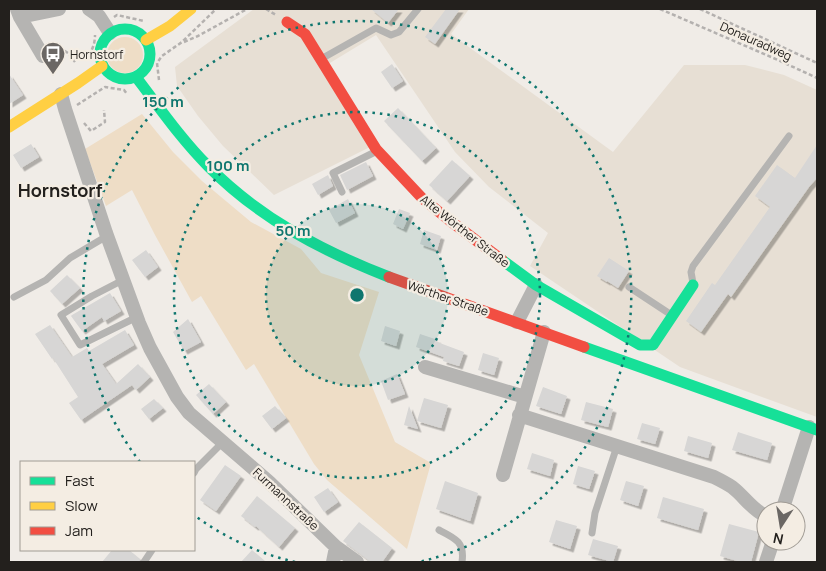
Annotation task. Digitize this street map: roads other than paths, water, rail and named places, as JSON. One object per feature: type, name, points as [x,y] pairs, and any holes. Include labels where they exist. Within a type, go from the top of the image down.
[{"type":"street","points":[[43,56],[18,13],[59,9]]},
{"type":"street","points":[[9,127],[98,69],[101,45],[107,28],[99,16],[89,9]]},
{"type":"street","points":[[146,40],[170,26],[192,9]]},
{"type":"street","name":"Alte Wörther Straße","points":[[287,22],[305,34],[356,119],[378,150],[422,198],[536,284],[640,346],[653,345],[693,285]]},
{"type":"street","points":[[98,69],[114,77],[129,79],[143,72],[148,65],[150,56],[150,48],[141,34],[134,30],[107,28]]},
{"type":"street","name":"Wörther Straße","points":[[136,77],[177,130],[227,184],[274,220],[332,254],[360,266],[813,429]]},
{"type":"street","name":"Furmannstraße","points":[[61,94],[107,236],[137,317],[150,348],[177,397],[189,413],[270,482],[336,546],[357,562]]},
{"type":"street","points":[[517,322],[536,284]]},
{"type":"street","points":[[503,475],[544,332]]},
{"type":"street","points":[[425,367],[525,397]]},
{"type":"street","points":[[519,415],[714,477],[725,482],[756,510]]},
{"type":"street","points":[[786,501],[813,429]]},
{"type":"street","points":[[332,562],[336,546]]},
{"type":"lane","points":[[321,59],[376,28],[391,35],[399,32],[418,9]]},
{"type":"lane","points":[[693,285],[691,272],[693,266],[789,136]]},
{"type":"lane","points":[[342,192],[333,173],[378,150]]},
{"type":"lane","points":[[14,297],[46,280],[70,258],[107,236]]},
{"type":"lane","points":[[123,280],[92,296],[62,315],[80,345],[137,317]]},
{"type":"lane","points":[[629,287],[672,316]]},
{"type":"lane","points":[[195,471],[223,442]]},
{"type":"lane","points":[[592,533],[595,512],[617,446]]},
{"type":"lane","points":[[439,530],[454,538],[461,546],[462,562]]},
{"type":"lane","points":[[144,562],[151,551]]},
{"type":"place","name":"Hornstorf","points":[[53,75]]},
{"type":"district","name":"Hornstorf","points":[[60,190]]}]
